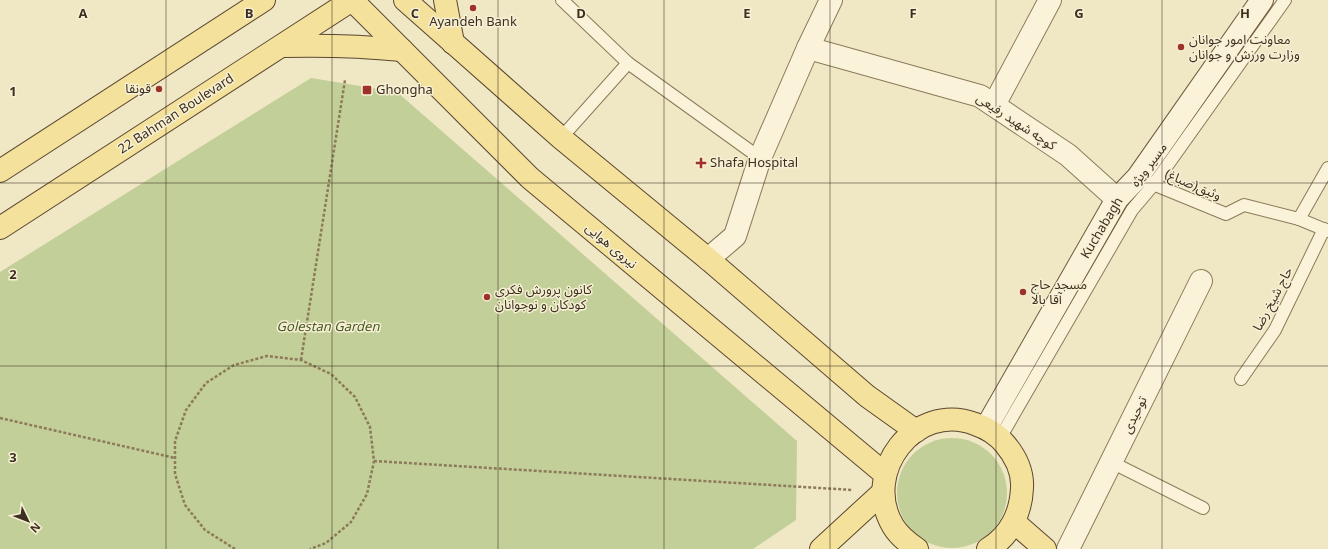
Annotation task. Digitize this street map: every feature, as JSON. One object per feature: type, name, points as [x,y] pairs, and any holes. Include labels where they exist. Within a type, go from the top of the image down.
[{"type":"main road","points":[[0,171],[264,0]]},
{"type":"main road","name":"22 Bahman Boulevard","points":[[0,228],[352,0]]},
{"type":"main road","name":"نیروی هوایی","points":[[352,0],[530,178],[884,483]]},
{"type":"main road","points":[[405,0],[561,138],[708,259],[867,396],[916,430]]},
{"type":"main road","points":[[445,0],[453,43]]},
{"type":"main road","points":[[282,46],[357,46],[402,50]]},
{"type":"main road","points":[[918,549],[905,540],[894,526],[886,510],[884,483],[891,457],[902,442],[916,430],[932,423],[950,420],[968,421],[993,433],[1012,452],[1020,469],[1023,486],[1021,505],[1014,522],[1004,537],[988,549]]},
{"type":"main road","points":[[821,549],[884,483]]},
{"type":"main road","points":[[1014,522],[1045,549]]},
{"type":"street","points":[[994,106],[1050,0]]},
{"type":"street","name":"Kuchabagh","points":[[993,433],[1117,199],[1146,181],[1262,0]]},
{"type":"street","points":[[708,259],[735,236],[760,158],[829,2]]},
{"type":"street","name":"کوچه شهید رفیعی","points":[[808,48],[980,96],[1068,155],[1117,199]]},
{"type":"street","name":"توحیدی","points":[[1068,549],[1201,281]]},
{"type":"lane","points":[[562,0],[628,63],[760,158]]},
{"type":"lane","name":"مسیر ویژه","points":[[993,433],[1132,210],[1146,181],[1285,0]]},
{"type":"lane","points":[[561,138],[628,63]]},
{"type":"lane","points":[[1299,219],[1328,168]]},
{"type":"lane","name":"وثیق(صباغ)","points":[[1146,181],[1226,214],[1244,205],[1299,219],[1326,230]]},
{"type":"lane","name":"حاج شیخ رضا","points":[[1241,379],[1274,330],[1326,230]]},
{"type":"lane","points":[[1111,462],[1203,508]]},
{"type":"lane","points":[[1014,522],[1059,549]]},
{"type":"path","points":[[301,360],[345,80]]},
{"type":"path","points":[[235,549],[205,530],[185,504],[175,474],[175,441],[186,410],[206,383],[234,365],[267,356],[301,360],[331,374],[355,397],[370,427],[374,461],[367,494],[351,522],[326,543],[310,549]]},
{"type":"path","points":[[0,418],[175,458]]},
{"type":"path","points":[[374,461],[884,483]]},
{"type":"green space","name":"Golestan Garden","points":[[311,78],[397,92],[797,441],[796,520],[753,549],[0,549],[0,272]]},
{"type":"green space","points":[[952,438],[973,442],[983,447],[991,454],[998,462],[1003,472],[1007,493],[1003,514],[998,524],[991,532],[983,539],[973,544],[952,548],[931,544],[921,539],[913,532],[906,524],[901,514],[897,493],[901,472],[906,462],[913,454],[921,447],[931,442]]},
{"type":"place","name":"Ayandeh Bank","points":[[473,8]]},
{"type":"place","name":"معاونت امور جوانان وزارت ورزش و جوانان","points":[[1181,47]]},
{"type":"place","name":"قونقا","points":[[159,89]]},
{"type":"place","name":"Ghongha","points":[[367,90]]},
{"type":"place","name":"Shafa Hospital","points":[[701,163]]},
{"type":"place","name":"مسجد حاج آقا بالا","points":[[1023,292]]},
{"type":"place","name":"کانون پرورش فکری کودکان و نوجوانان","points":[[487,297]]}]
